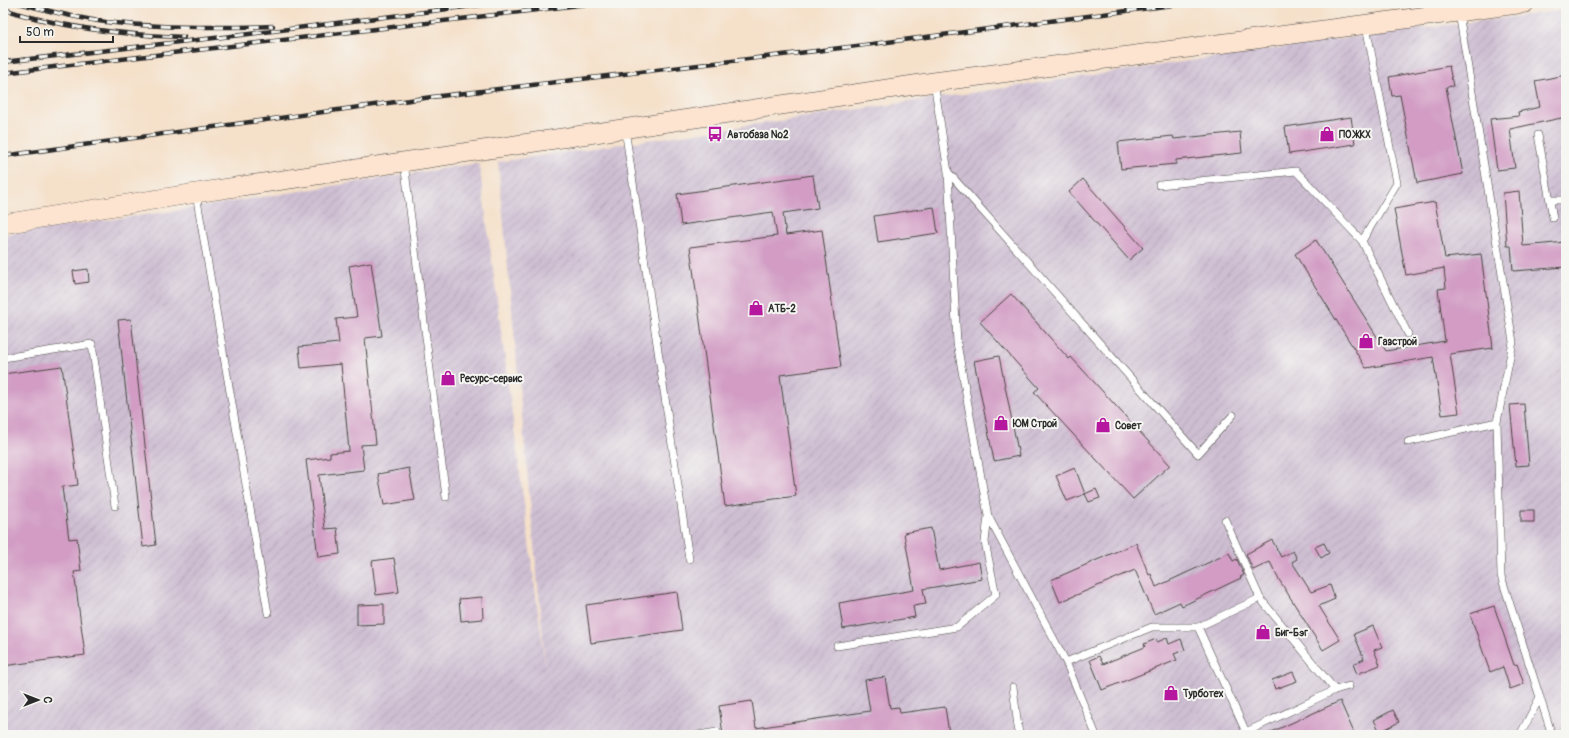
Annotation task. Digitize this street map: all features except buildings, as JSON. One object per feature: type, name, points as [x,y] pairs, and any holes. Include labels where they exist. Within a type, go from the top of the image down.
[{"type":"street","points":[[3,224],[196,193],[934,82],[1525,3]]},
{"type":"lane","points":[[1460,12],[1513,342],[1497,422],[1501,576],[1552,735]]},
{"type":"lane","points":[[1362,242],[1397,183],[1366,25]]},
{"type":"lane","points":[[837,646],[957,627],[996,595],[985,542],[988,516],[957,343],[948,172],[934,82]]},
{"type":"lane","points":[[625,129],[689,559]]},
{"type":"lane","points":[[1538,135],[1553,218]]},
{"type":"lane","points":[[404,162],[446,497]]},
{"type":"lane","points":[[1158,186],[1296,171],[1362,242],[1408,334]]},
{"type":"lane","points":[[948,172],[1198,454],[1233,415]]},
{"type":"lane","points":[[196,193],[268,613]]},
{"type":"lane","points":[[1550,200],[1566,200]]},
{"type":"lane","points":[[3,358],[92,344],[115,506]]},
{"type":"lane","points":[[1408,442],[1497,422]]},
{"type":"lane","points":[[988,516],[1066,662],[1096,735]]},
{"type":"lane","points":[[1225,520],[1260,598],[1334,690]]},
{"type":"lane","points":[[1066,662],[1152,627],[1198,627],[1260,598]]},
{"type":"lane","points":[[1198,627],[1246,732],[1334,690],[1350,686]]},
{"type":"lane","points":[[1013,687],[1019,735]]},
{"type":"lane","points":[[1520,735],[1540,697]]},
{"type":"lane","points":[[698,735],[716,732]]},
{"type":"shaded area","points":[[1566,10],[1566,735],[3,735],[3,234],[167,212],[479,163],[546,671],[498,162],[1360,36]]},
{"type":"railway","points":[[19,3],[84,18],[127,24],[189,27],[273,26]]},
{"type":"railway","points":[[3,62],[241,35],[496,3]]},
{"type":"railway","points":[[3,73],[596,3]]},
{"type":"railway","points":[[3,156],[432,97],[849,47],[1188,3]]},
{"type":"railway","points":[[3,9],[25,16],[70,26],[116,32],[184,37]]},
{"type":"place","name":"Автобаза №2","points":[[715,134]]},
{"type":"place","name":"ПО ЖКХ","points":[[1327,134]]},
{"type":"place","name":"АТБ-2","points":[[756,308]]},
{"type":"place","name":"Газстрой","points":[[1366,341]]},
{"type":"place","name":"Ресурс-сервис","points":[[448,378]]},
{"type":"place","name":"ЮМ Строй","points":[[1001,423]]},
{"type":"place","name":"Совет","points":[[1103,425]]},
{"type":"place","name":"Биг-Бэг","points":[[1263,632]]},
{"type":"place","name":"Турботех","points":[[1171,693]]}]
